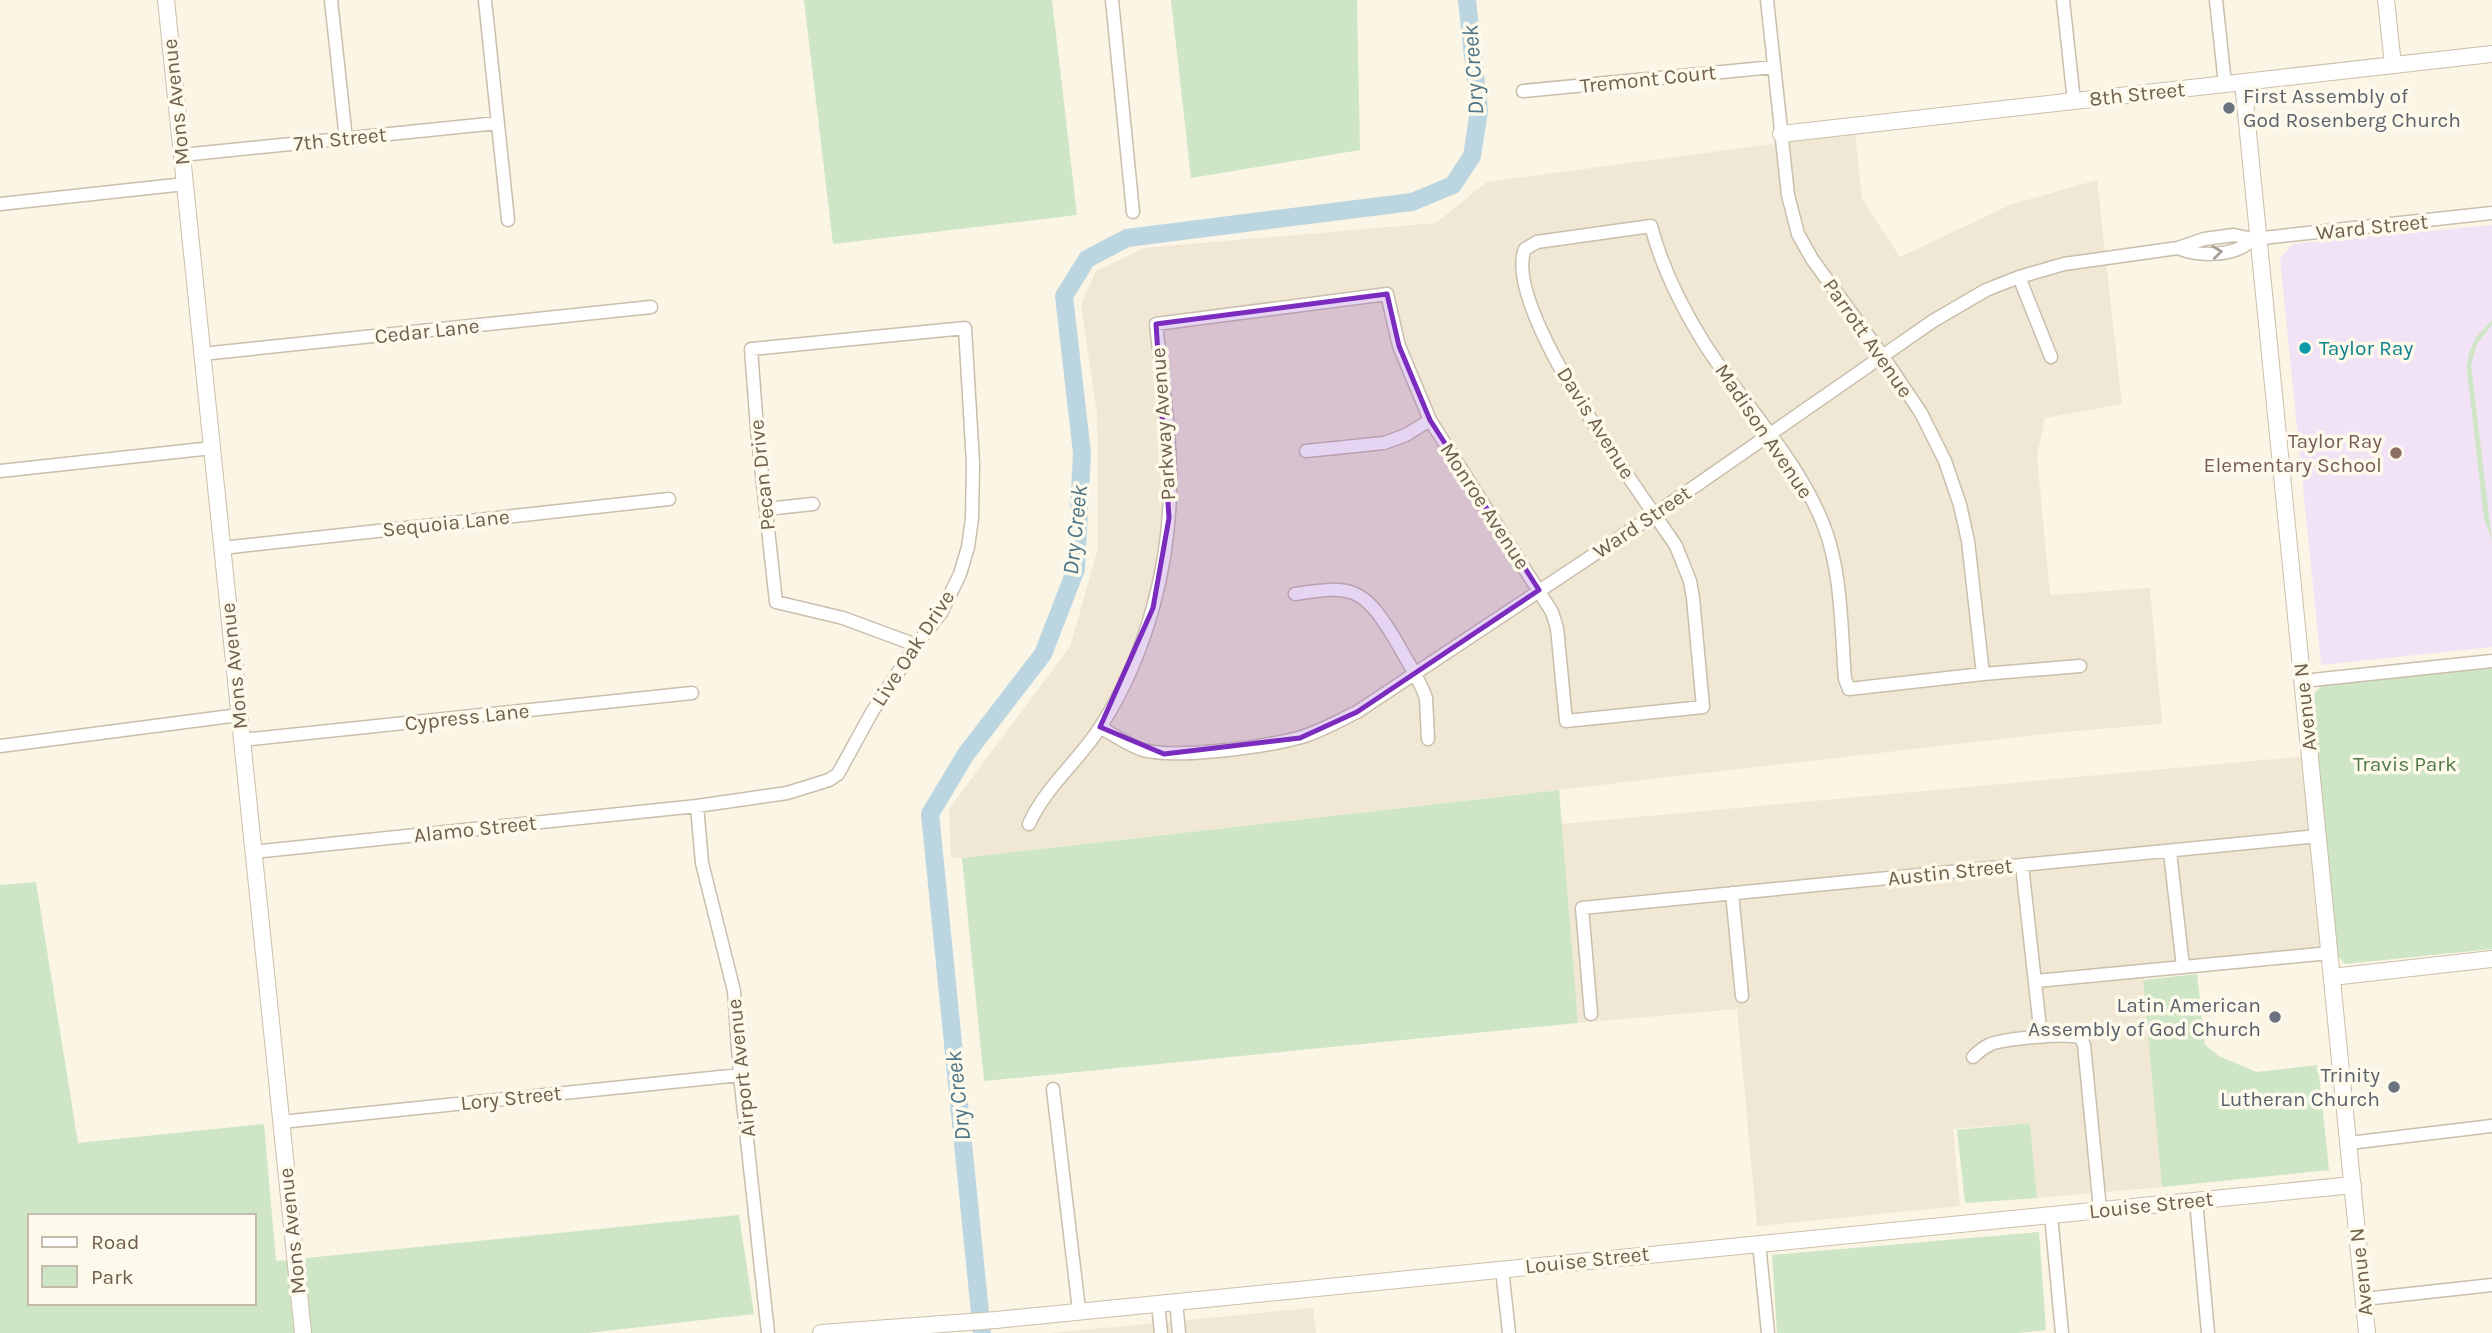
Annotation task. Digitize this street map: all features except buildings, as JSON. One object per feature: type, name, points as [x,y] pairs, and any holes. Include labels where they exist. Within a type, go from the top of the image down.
[{"type":"street","name":"Mons Avenue","points":[[166,0],[303,1333]]},
{"type":"street","points":[[331,0],[346,139]]},
{"type":"street","points":[[485,0],[508,220]]},
{"type":"street","points":[[1112,0],[1133,212]]},
{"type":"street","name":"Parrott Avenue","points":[[1767,0],[1788,195],[1798,234],[1812,259],[1921,413],[1945,460],[1960,505],[1968,541],[1983,674]]},
{"type":"street","points":[[2063,0],[2074,101]]},
{"type":"street","points":[[2216,0],[2225,84]]},
{"type":"street","points":[[2386,0],[2393,65]]},
{"type":"street","name":"8th Street","points":[[1781,134],[2492,54]]},
{"type":"street","name":"Tremont Court","points":[[1523,91],[1774,67]]},
{"type":"street","name":"Avenue N","points":[[2243,82],[2256,239],[2303,681],[2367,1333]]},
{"type":"street","name":"7th Street","points":[[181,155],[498,123]]},
{"type":"street","points":[[0,204],[185,184]]},
{"type":"street","name":"Ward Street","points":[[1100,727],[1142,749],[1164,754],[1246,748],[1300,738],[1357,712],[1655,514],[1952,308],[2019,277],[2064,264],[2178,248],[2191,253],[2217,252],[2243,249],[2256,239],[2492,213]]},
{"type":"street","name":"Davis Avenue","points":[[1566,721],[1703,707],[1690,581],[1676,546],[1581,403],[1548,346],[1529,300],[1521,268],[1525,249],[1537,242],[1651,226]]},
{"type":"street","name":"Madison Avenue","points":[[1651,226],[1671,285],[1687,314],[1705,345],[1803,482],[1831,547],[1845,679],[1849,689],[1983,674]]},
{"type":"street","points":[[2019,277],[2051,357]]},
{"type":"street","name":"Parkway Avenue","points":[[1028,824],[1038,803],[1100,727],[1125,682],[1153,608],[1169,518],[1169,456],[1156,324],[1387,294]]},
{"type":"street","name":"Monroe Avenue","points":[[1387,294],[1399,346],[1430,420],[1552,612],[1557,628],[1566,721]]},
{"type":"street","name":"Cedar Lane","points":[[202,355],[651,307]]},
{"type":"street","name":"Pecan Drive","points":[[916,645],[843,618],[776,602],[751,349],[965,328]]},
{"type":"street","name":"Live Oak Drive","points":[[697,806],[787,793],[829,780],[838,774],[872,712],[916,645],[941,613],[960,574],[971,529],[973,463],[965,328]]},
{"type":"street","points":[[1306,451],[1384,443],[1406,435],[1430,420]]},
{"type":"street","points":[[0,471],[212,448]]},
{"type":"street","name":"Sequoia Lane","points":[[222,548],[669,499]]},
{"type":"street","points":[[766,509],[813,505]]},
{"type":"street","points":[[1295,594],[1338,590],[1365,598],[1376,609],[1415,673],[1426,698],[1429,738]]},
{"type":"street","points":[[2303,681],[2492,661]]},
{"type":"street","points":[[1983,674],[2080,666]]},
{"type":"street","name":"Cypress Lane","points":[[242,740],[692,693]]},
{"type":"street","points":[[0,746],[239,715]]},
{"type":"street","name":"Alamo Street","points":[[253,852],[697,806]]},
{"type":"street","name":"Airport Avenue","points":[[697,806],[702,863],[734,991],[740,1075],[768,1333]]},
{"type":"street","name":"Austin Street","points":[[1591,1014],[1582,908],[2318,836]]},
{"type":"street","points":[[2170,852],[2183,967]]},
{"type":"street","points":[[2022,865],[2041,1037]]},
{"type":"street","points":[[1732,893],[1742,996]]},
{"type":"street","points":[[2036,981],[2330,953]]},
{"type":"street","points":[[2332,977],[2492,959]]},
{"type":"street","points":[[1973,1057],[1992,1044],[2041,1037],[2075,1035],[2081,1038],[2084,1045],[2099,1209]]},
{"type":"street","name":"Lory Street","points":[[281,1122],[740,1075]]},
{"type":"street","points":[[1053,1089],[1079,1310]]},
{"type":"street","points":[[2349,1143],[2492,1126]]},
{"type":"street","name":"Louise Street","points":[[821,1333],[996,1320],[2353,1185]]},
{"type":"street","points":[[2196,1200],[2208,1333]]},
{"type":"street","points":[[2051,1214],[2062,1333]]},
{"type":"street","points":[[1759,1243],[1768,1333]]},
{"type":"street","points":[[1502,1269],[1509,1333]]},
{"type":"street","points":[[2364,1299],[2492,1285]]},
{"type":"street","points":[[1175,1301],[1179,1333]]},
{"type":"street","points":[[1158,1303],[1161,1333]]},
{"type":"highlighted area","points":[[1387,294],[1399,346],[1430,420],[1539,590],[1357,712],[1300,738],[1164,754],[1100,727],[1153,608],[1169,518],[1156,324]]},
{"type":"shaded area","points":[[1855,133],[1862,199],[1900,257],[2010,205],[2097,180],[2122,404],[2045,418],[2037,456],[2050,595],[2150,588],[2162,724],[2062,732],[962,858],[951,857],[949,809],[1070,647],[1098,548],[1097,414],[1081,305],[1096,271],[1144,248],[1436,223],[1487,182]]},
{"type":"shaded area","name":"Taylor Ray Elementary School","points":[[2492,225],[2492,647],[2321,665],[2280,258],[2293,244]]},
{"type":"shaded area","points":[[2307,756],[2325,951],[2143,968],[2162,1187],[2037,1198],[2030,1123],[1953,1129],[1960,1206],[1757,1226],[1737,1009],[1578,1023],[1561,824]]},
{"type":"shaded area","points":[[1313,1308],[1316,1333],[1051,1333]]},
{"type":"green space","points":[[804,0],[1052,0],[1077,215],[833,244]]},
{"type":"green space","points":[[1171,0],[1357,0],[1360,150],[1191,178]]},
{"type":"green space","points":[[2492,321],[2492,325],[2477,344],[2471,365],[2492,541],[2484,519],[2467,370],[2474,342]]},
{"type":"green space","name":"Travis Park","points":[[2492,667],[2492,949],[2345,964],[2338,956],[2312,695],[2325,683]]},
{"type":"green space","points":[[1559,790],[1578,1023],[984,1081],[962,858]]},
{"type":"green space","points":[[36,882],[78,1143],[264,1124],[276,1261],[739,1215],[754,1314],[588,1333],[0,1333],[0,885]]},
{"type":"green space","points":[[2197,974],[2205,1045],[2219,1056],[2256,1072],[2318,1065],[2329,1170],[2162,1187],[2143,980]]},
{"type":"green space","points":[[2030,1123],[2037,1198],[1965,1203],[1957,1130]]},
{"type":"green space","points":[[2039,1232],[2046,1330],[2018,1333],[1777,1333],[1772,1255]]},
{"type":"waterway","name":"Dry Creek","points":[[982,1333],[930,814],[966,754],[1043,654],[1076,569],[1082,453],[1064,296],[1087,259],[1127,238],[1412,202],[1453,185],[1472,156],[1479,111],[1467,0]]},
{"type":"place","name":"First Assembly of God Rosenberg Church","points":[[2229,108]]},
{"type":"place","name":"Taylor Ray","points":[[2305,348]]},
{"type":"place","name":"Taylor Ray Elementary School","points":[[2396,453]]},
{"type":"place","name":"Latin American Assembly of God Church","points":[[2275,1017]]},
{"type":"place","name":"Trinity Lutheran Church","points":[[2394,1087]]}]
